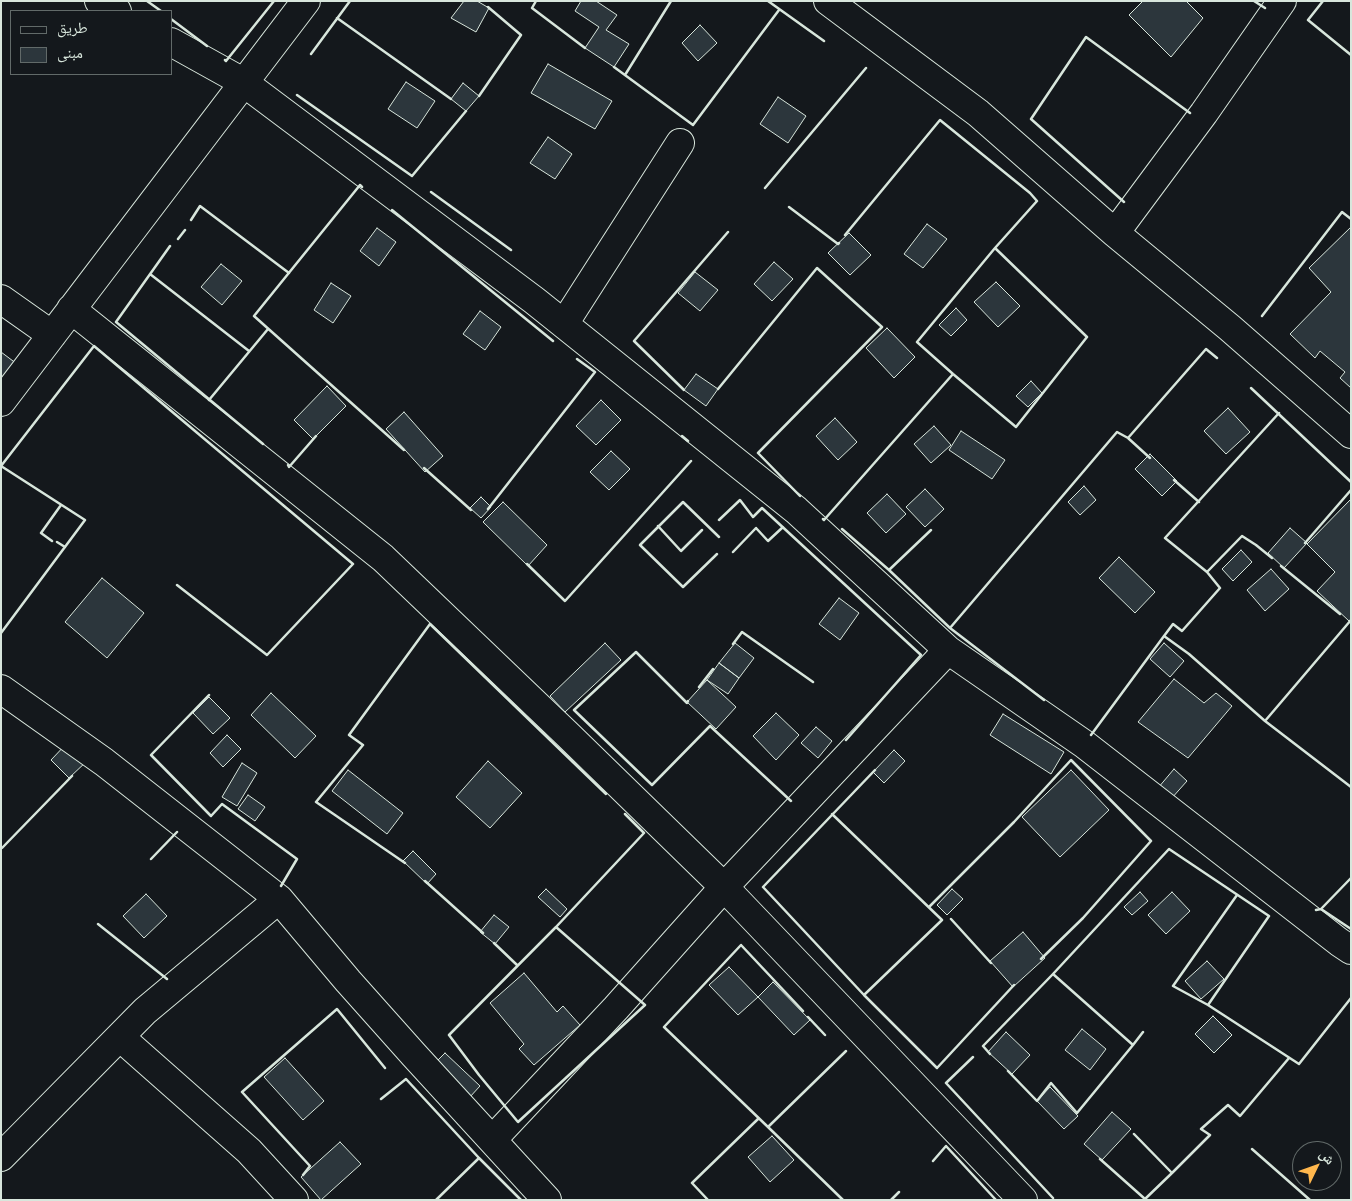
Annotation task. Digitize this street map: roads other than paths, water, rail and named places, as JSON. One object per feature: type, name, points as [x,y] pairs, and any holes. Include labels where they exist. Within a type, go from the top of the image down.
[{"type":"street","points":[[99,1],[115,10]]},
{"type":"street","points":[[1,402],[306,1]]},
{"type":"street","points":[[828,1],[978,113],[1115,233],[1348,425]]},
{"type":"street","points":[[1115,233],[1204,113],[1282,1]]},
{"type":"street","points":[[172,43],[243,82],[564,324],[796,510],[948,650],[1084,744],[1351,950]]},
{"type":"street","points":[[564,324],[680,143]]},
{"type":"street","points":[[1,299],[52,336]]},
{"type":"street","points":[[71,309],[383,558],[724,887],[1023,1200]]},
{"type":"street","points":[[492,1140],[616,1008],[724,887],[948,650]]},
{"type":"street","points":[[1,689],[104,762],[279,899],[348,981],[548,1200]]},
{"type":"street","points":[[1,1157],[145,1011],[279,899]]},
{"type":"street","points":[[120,1037],[249,1151],[294,1200]]}]
